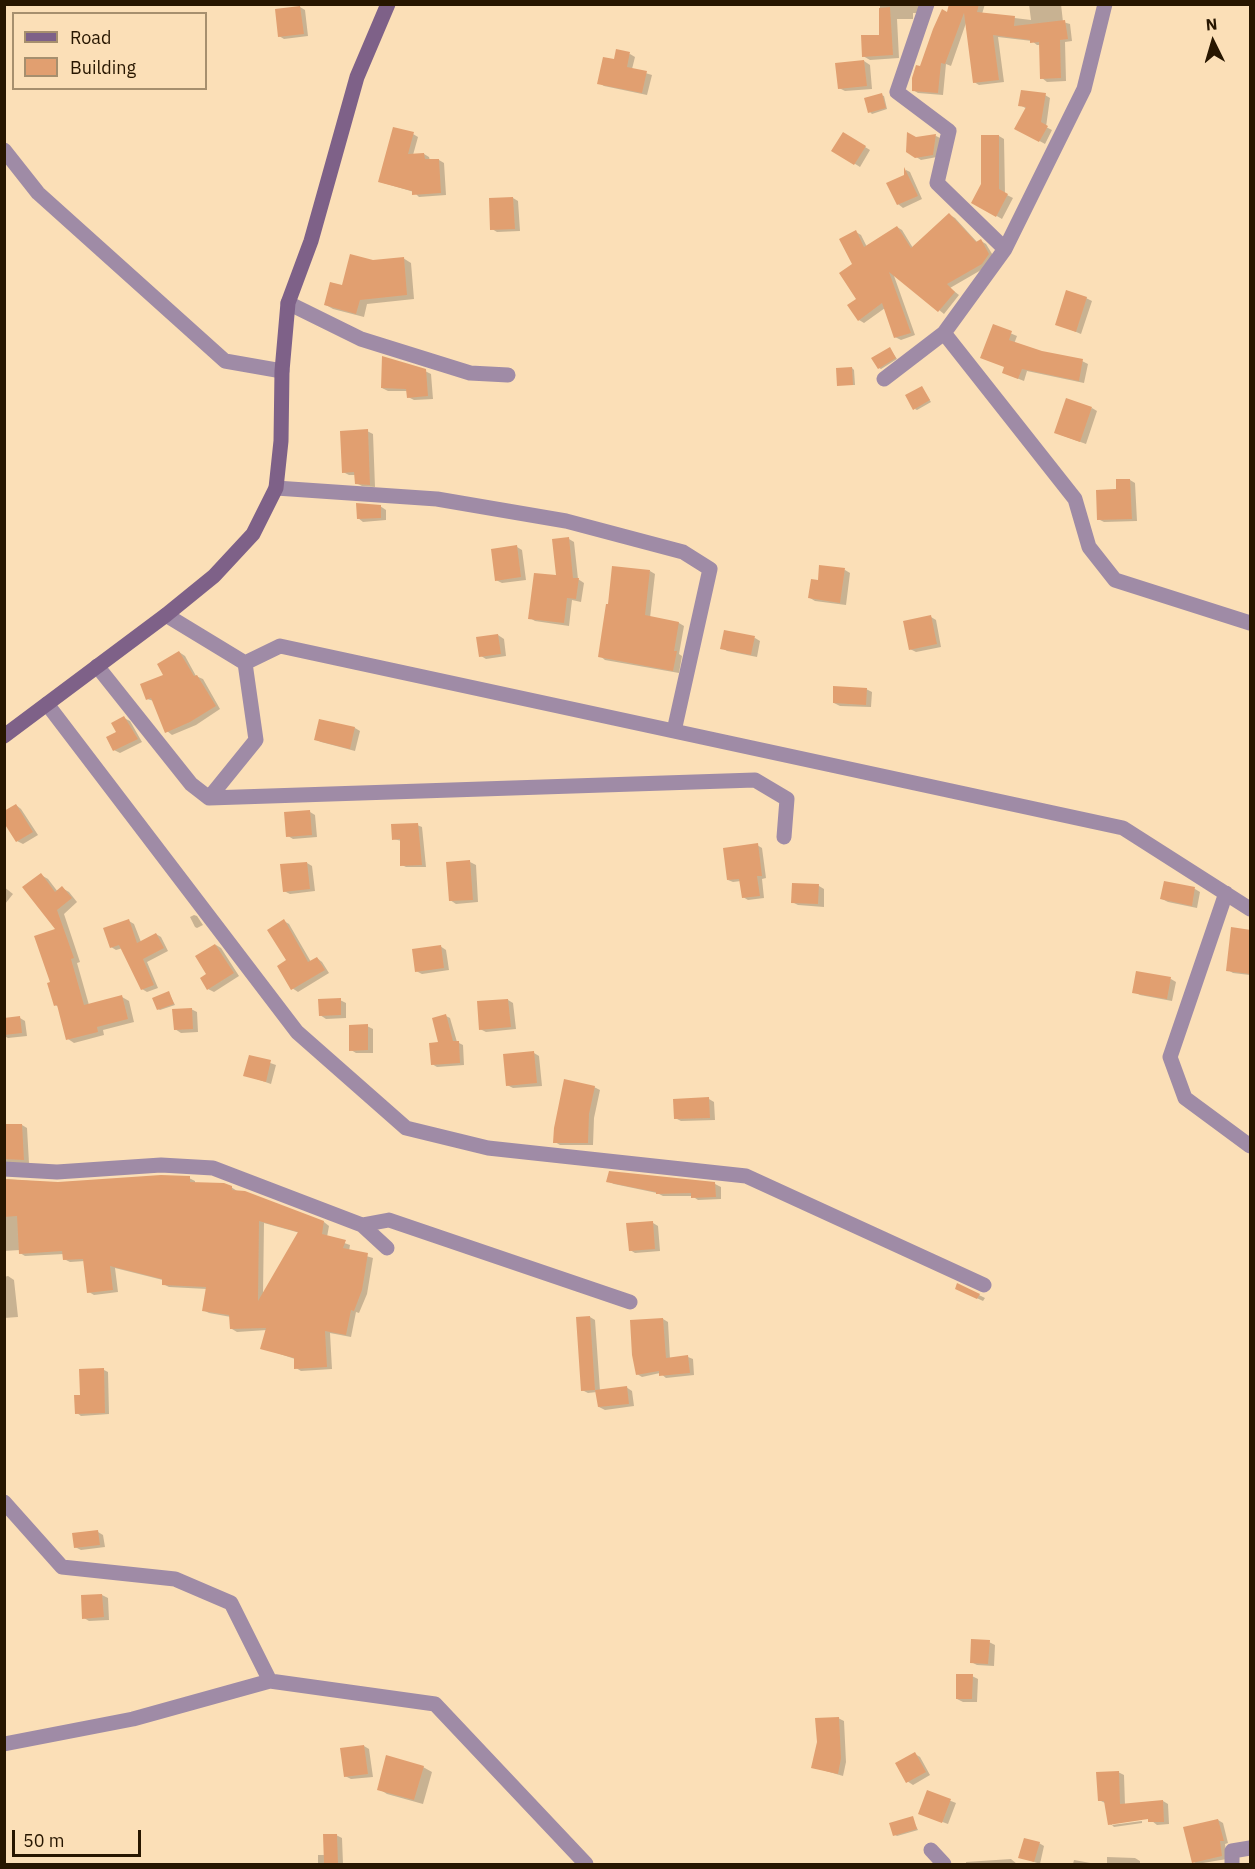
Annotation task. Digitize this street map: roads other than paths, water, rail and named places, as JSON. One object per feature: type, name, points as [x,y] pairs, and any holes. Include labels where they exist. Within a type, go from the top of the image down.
[{"type":"main road","points":[[4,736],[166,615],[214,576],[252,534],[276,488],[281,441],[282,370],[288,303],[311,241],[357,77],[388,4]]},
{"type":"street","points":[[927,4],[897,92],[949,131],[936,183],[1005,249]]},
{"type":"street","points":[[884,379],[944,333],[1005,249],[1084,89],[1105,4]]},
{"type":"street","points":[[4,150],[38,193],[225,361],[282,370]]},
{"type":"street","points":[[288,303],[361,339],[470,373],[508,375]]},
{"type":"street","points":[[944,333],[1075,499],[1089,547],[1115,580],[1251,623]]},
{"type":"street","points":[[276,488],[437,499],[566,521],[682,552],[710,569],[674,731]]},
{"type":"street","points":[[166,615],[245,663]]},
{"type":"street","points":[[245,663],[280,646],[1122,828],[1251,909]]},
{"type":"street","points":[[209,798],[256,740],[245,663]]},
{"type":"street","points":[[97,666],[191,784],[209,798],[755,780],[787,799],[784,837]]},
{"type":"street","points":[[47,704],[297,1032],[406,1128],[488,1148],[746,1176],[984,1285]]},
{"type":"street","points":[[1226,893],[1170,1056],[1185,1098],[1251,1146]]},
{"type":"street","points":[[4,1169],[57,1172],[161,1165],[213,1168],[362,1225],[387,1248]]},
{"type":"street","points":[[362,1225],[389,1220],[630,1302]]},
{"type":"street","points":[[4,1502],[62,1567],[175,1579],[231,1604],[270,1682]]},
{"type":"street","points":[[4,1744],[134,1719],[270,1682],[435,1704],[586,1864]]},
{"type":"street","points":[[1232,1864],[1232,1851],[1251,1848]]},
{"type":"street","points":[[931,1850],[944,1864]]}]
